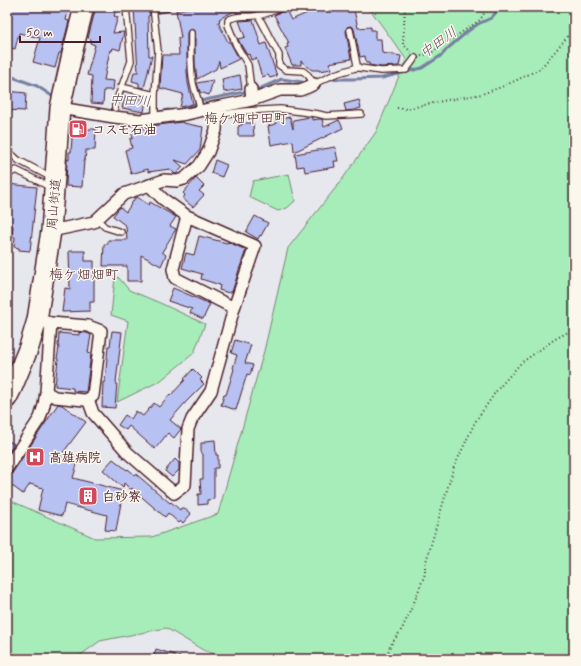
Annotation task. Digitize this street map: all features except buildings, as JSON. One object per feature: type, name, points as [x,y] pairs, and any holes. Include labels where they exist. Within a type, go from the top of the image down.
[{"type":"highway","name":"周山街道","points":[[7,398],[29,348],[44,321],[61,104],[84,7]]},
{"type":"street","points":[[61,104],[114,113],[140,120],[187,114],[200,110],[216,111],[252,94],[280,90],[300,90],[314,84]]},
{"type":"street","points":[[51,231],[94,222],[124,194],[164,180],[184,179],[199,166],[208,152],[216,130],[216,111]]},
{"type":"street","points":[[88,399],[93,413],[128,453],[174,493],[185,485],[188,429],[192,419],[211,391],[234,308],[255,246],[188,216],[163,199],[149,185]]},
{"type":"street","points":[[188,216],[173,269],[175,278],[234,308]]},
{"type":"street","points":[[7,468],[40,418],[44,405],[46,392],[44,321],[88,326],[101,331],[93,396],[84,400],[55,397],[46,392]]},
{"type":"lane","points":[[114,113],[121,87],[131,61],[126,7]]},
{"type":"lane","points":[[153,7],[158,51],[155,118]]},
{"type":"lane","points":[[252,94],[248,65],[236,45],[228,25],[228,20],[232,17],[238,16],[258,16],[283,7]]},
{"type":"lane","points":[[258,16],[279,55],[279,65],[286,70],[303,71],[308,75],[314,84],[335,74],[355,68],[381,71],[406,70],[415,58]]},
{"type":"lane","points":[[350,30],[357,66],[355,68]]},
{"type":"lane","points":[[191,33],[193,84],[199,99],[200,110]]},
{"type":"lane","points":[[121,87],[155,95]]},
{"type":"lane","points":[[216,111],[280,109],[326,116],[361,114]]},
{"type":"lane","points":[[7,150],[18,160],[55,184]]},
{"type":"lane","points":[[7,175],[16,170],[55,184]]},
{"type":"lane","points":[[97,219],[105,227],[121,232]]},
{"type":"path","points":[[406,7],[403,44],[415,58],[431,53],[480,20],[488,7]]},
{"type":"path","points":[[397,108],[407,109],[482,94],[504,86],[540,69],[574,29]]},
{"type":"path","points":[[386,659],[390,646],[402,629],[425,574],[425,565],[446,490],[454,468],[475,422],[497,390],[522,363],[555,339],[574,329]]},
{"type":"green space","points":[[366,7],[574,7],[574,659],[228,659],[203,650],[166,628],[100,641],[75,659],[7,659],[7,499],[95,538],[152,537],[218,514],[264,351],[288,248],[341,181],[376,132],[406,59],[372,12]]},
{"type":"green space","points":[[289,174],[295,201],[287,208],[278,211],[249,197],[253,181]]},
{"type":"green space","points":[[115,277],[119,278],[129,290],[205,324],[194,353],[160,381],[117,402],[128,321],[111,315]]},
{"type":"waterway","name":"中田川","points":[[331,79],[382,78],[422,68],[442,55],[468,31],[491,18],[501,7]]},
{"type":"waterway","name":"中田川","points":[[7,75],[37,86],[55,98]]},
{"type":"waterway","name":"中田川","points":[[254,90],[282,79],[302,82]]},
{"type":"waterway","name":"中田川","points":[[181,110],[205,100],[249,91]]},
{"type":"waterway","name":"中田川","points":[[160,112],[168,110],[176,111]]},
{"type":"place","name":"コスモ石油","points":[[78,129]]},
{"type":"place","name":"高雄病院","points":[[35,457]]},
{"type":"place","name":"白砂寮","points":[[88,496]]},
{"type":"district","name":"梅ケ畑中田町","points":[[246,118]]},
{"type":"district","name":"梅ケ畑畑町","points":[[84,274]]}]
